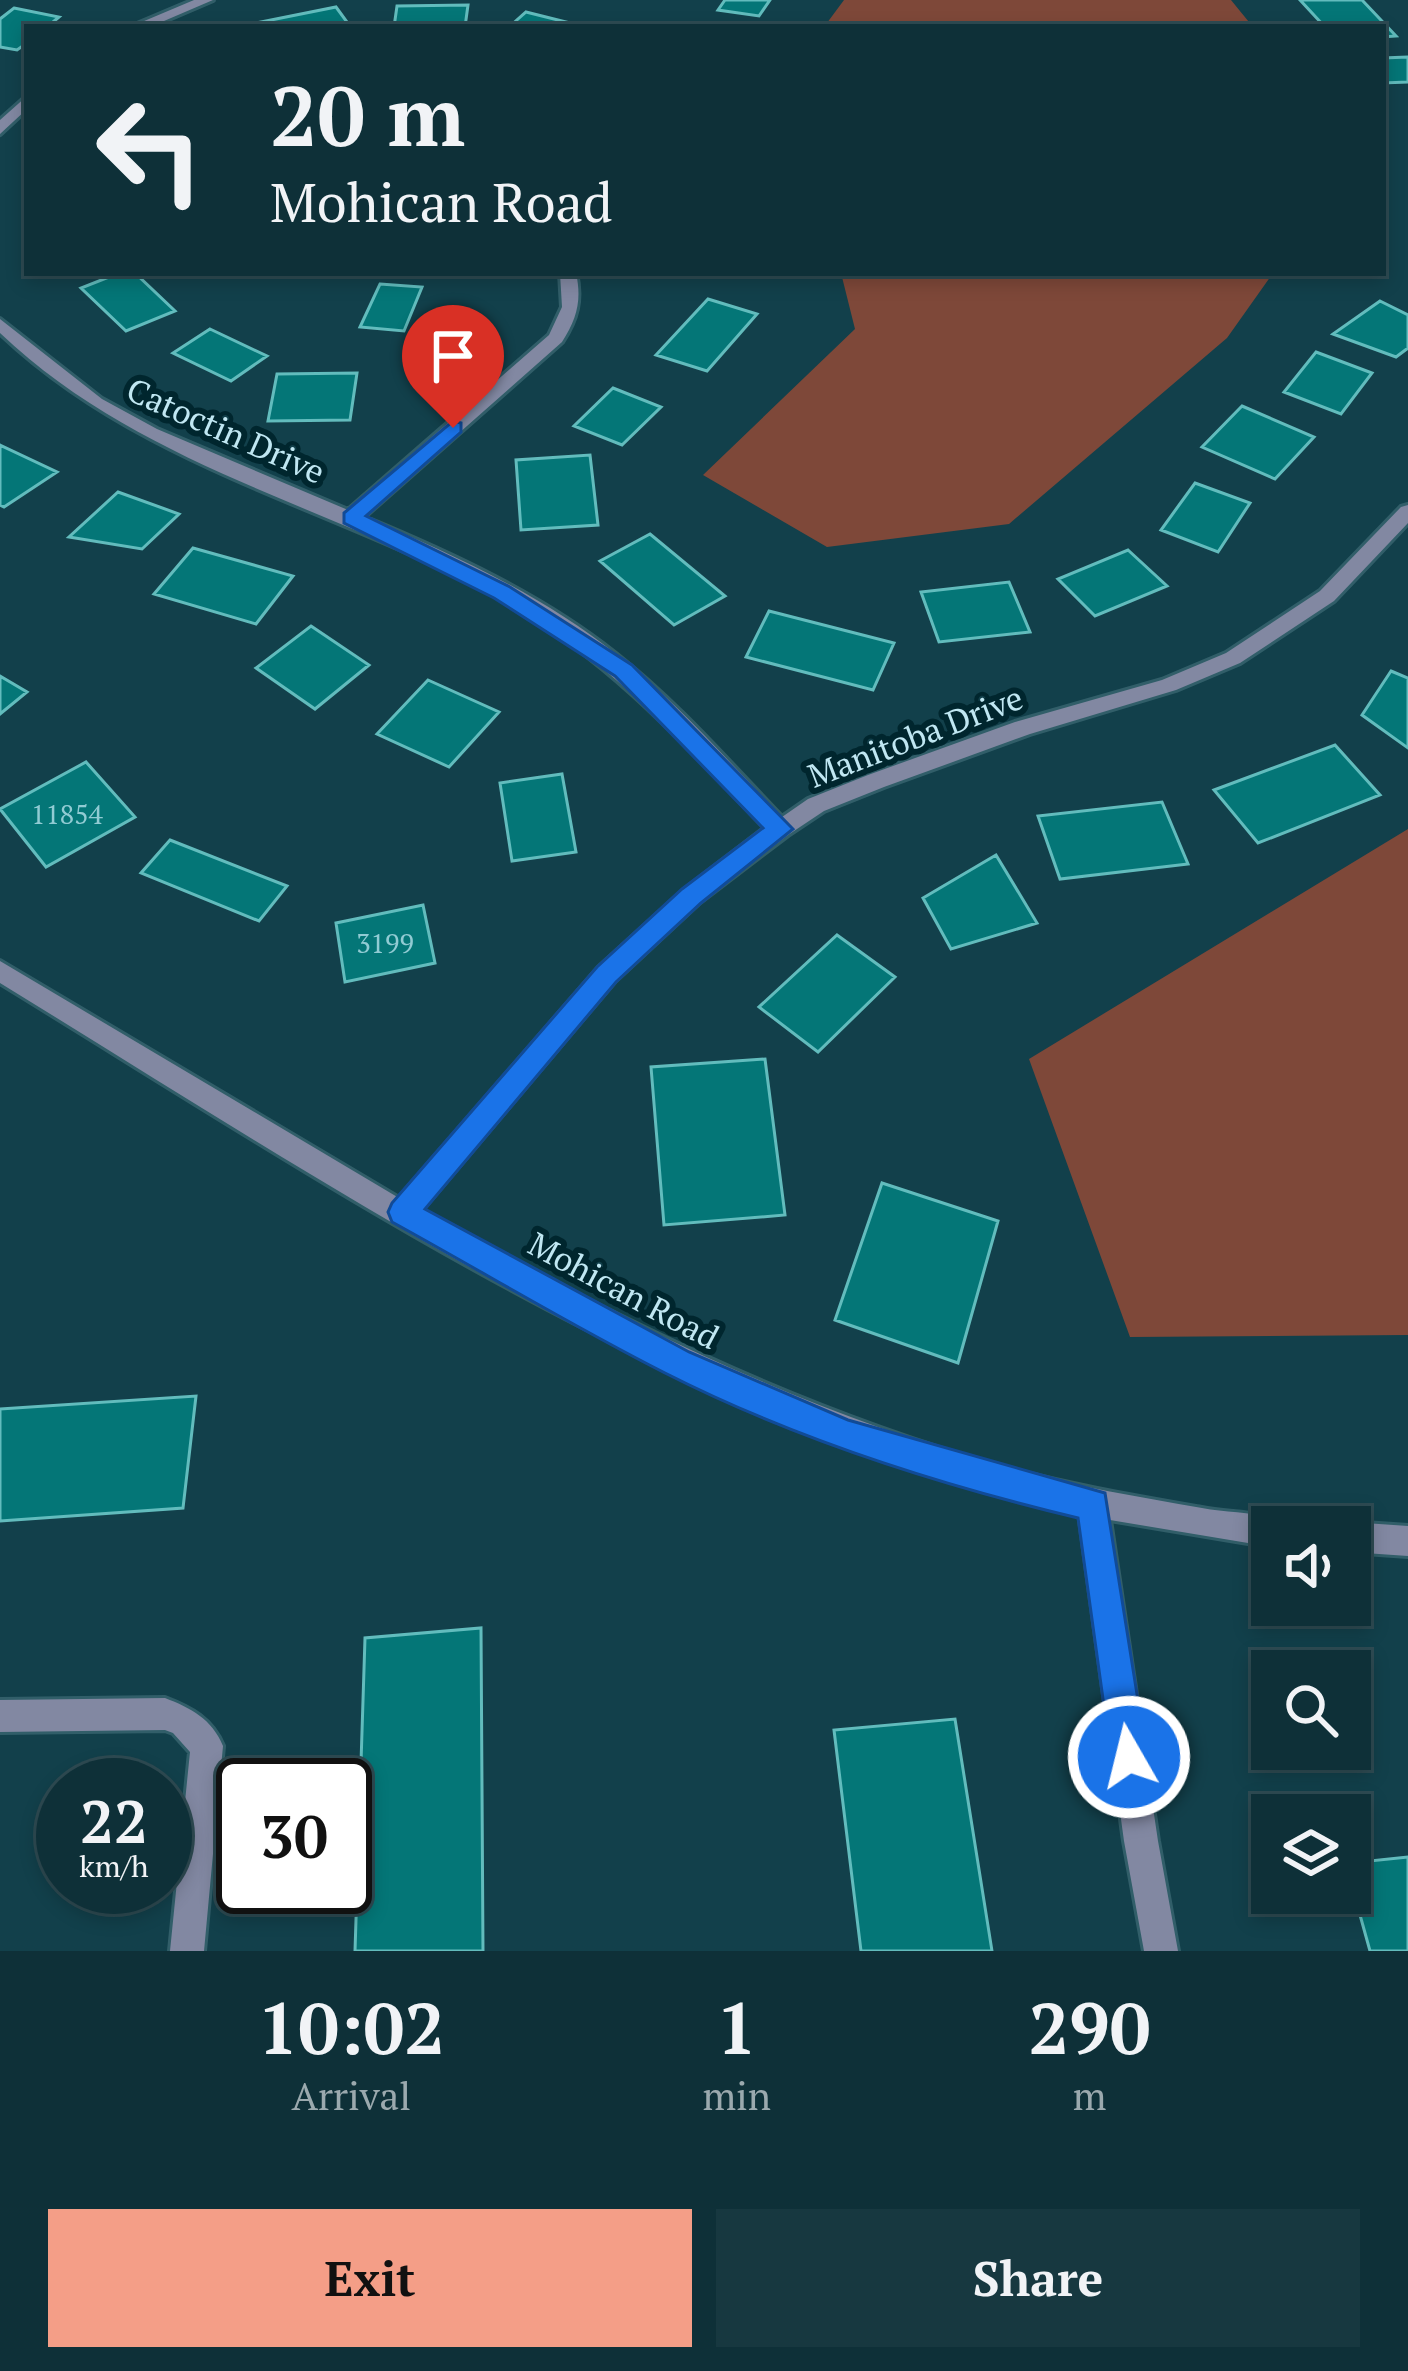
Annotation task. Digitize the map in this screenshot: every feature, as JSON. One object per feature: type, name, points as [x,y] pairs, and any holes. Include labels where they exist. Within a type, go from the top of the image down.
[{"type":"street","points":[[145,24],[206,0]]},
{"type":"street","points":[[0,129],[24,103]]},
{"type":"street","points":[[351,518],[556,338],[569,318],[574,297],[569,276]]},
{"type":"street","name":"Catoctin Drive","points":[[0,324],[30,357],[81,394],[132,422],[351,518],[514,600],[624,670],[780,829]]},
{"type":"street","name":"Manitoba Drive","points":[[403,1212],[607,974],[692,896],[780,829],[816,805],[876,781],[1023,728],[1168,685],[1233,658],[1327,596],[1408,512]]},
{"type":"street","name":"Mohican Road","points":[[0,971],[403,1212],[678,1363],[846,1435],[999,1483],[1093,1505],[1251,1529]]},
{"type":"street","points":[[1093,1505],[1161,1951]]},
{"type":"street","points":[[1371,1538],[1408,1541]]},
{"type":"street","points":[[0,1716],[165,1714],[184,1721],[207,1746],[187,1951]]},
{"type":"shaded area","points":[[844,0],[1231,0],[1251,24],[826,24]]},
{"type":"shaded area","points":[[842,276],[1271,276],[1227,338],[1009,524],[827,547],[703,475],[855,329]]},
{"type":"shaded area","points":[[1408,829],[1408,1335],[1130,1337],[1029,1059]]},
{"type":"building","points":[[725,0],[770,0],[759,16],[718,10]]},
{"type":"building","points":[[1300,0],[1362,0],[1385,24],[1322,24]]},
{"type":"building","points":[[468,5],[465,24],[394,24],[397,6]]},
{"type":"building","points":[[336,7],[347,22],[338,24],[256,23]]},
{"type":"building","points":[[14,8],[59,17],[51,24],[24,24],[24,45],[17,50],[0,47],[0,19]]},
{"type":"building","points":[[526,12],[570,23],[569,24],[512,24]]},
{"type":"building","points":[[1408,57],[1408,82],[1386,83],[1386,58]]},
{"type":"building","points":[[111,276],[138,276],[175,311],[126,331],[81,288]]},
{"type":"building","points":[[380,284],[422,287],[404,331],[360,327]]},
{"type":"building","points":[[708,299],[757,314],[707,371],[656,355]]},
{"type":"building","points":[[1380,301],[1408,315],[1408,348],[1396,357],[1333,334]]},
{"type":"building","points":[[210,329],[267,356],[231,381],[173,353]]},
{"type":"building","points":[[1316,352],[1372,373],[1341,414],[1284,392]]},
{"type":"building","points":[[357,373],[350,420],[268,421],[277,374]]},
{"type":"building","points":[[613,388],[661,407],[622,445],[574,426]]},
{"type":"building","points":[[1242,406],[1314,437],[1275,479],[1202,447]]},
{"type":"building","points":[[0,445],[57,472],[4,507],[0,505]]},
{"type":"building","points":[[590,455],[598,525],[521,530],[516,460]]},
{"type":"building","points":[[1195,483],[1250,503],[1218,552],[1161,530]]},
{"type":"building","points":[[118,492],[179,514],[142,549],[69,537]]},
{"type":"building","points":[[650,534],[725,596],[674,625],[600,561]]},
{"type":"building","points":[[193,548],[293,576],[256,624],[154,594]]},
{"type":"building","points":[[1128,550],[1167,586],[1095,616],[1058,579]]},
{"type":"building","points":[[1009,582],[1030,632],[939,642],[921,592]]},
{"type":"building","points":[[769,611],[894,643],[873,690],[746,657]]},
{"type":"building","points":[[311,626],[369,665],[315,709],[256,668]]},
{"type":"building","points":[[1391,671],[1408,678],[1408,748],[1362,715]]},
{"type":"building","points":[[0,676],[27,692],[0,714]]},
{"type":"building","points":[[428,680],[499,712],[449,767],[377,734]]},
{"type":"building","points":[[1335,745],[1380,795],[1258,843],[1214,790]]},
{"type":"building","points":[[86,762],[135,817],[46,867],[0,809]]},
{"type":"building","points":[[562,774],[576,852],[512,861],[500,783]]},
{"type":"building","points":[[1162,802],[1188,864],[1060,879],[1038,816]]},
{"type":"building","points":[[170,840],[287,886],[259,921],[141,873]]},
{"type":"building","points":[[996,855],[1037,923],[951,949],[923,898]]},
{"type":"building","points":[[423,905],[435,963],[345,982],[336,923]]},
{"type":"building","points":[[837,935],[895,977],[818,1052],[759,1007]]},
{"type":"building","points":[[765,1059],[785,1215],[664,1225],[651,1067]]},
{"type":"building","points":[[882,1183],[998,1221],[958,1363],[835,1320]]},
{"type":"building","points":[[196,1396],[183,1508],[0,1521],[0,1409]]},
{"type":"building","points":[[481,1628],[483,1951],[355,1951],[356,1914],[372,1914],[372,1758],[361,1758],[365,1638]]},
{"type":"building","points":[[955,1719],[992,1951],[861,1951],[834,1730]]},
{"type":"building","points":[[1408,1857],[1408,1951],[1370,1951],[1360,1914],[1371,1914],[1371,1861]]},
{"type":"route","points":[[453,428],[351,518],[533,610],[624,670],[780,829],[692,896],[607,974],[403,1212],[678,1363],[846,1435],[999,1483],[1093,1505],[1129,1757]]}]
